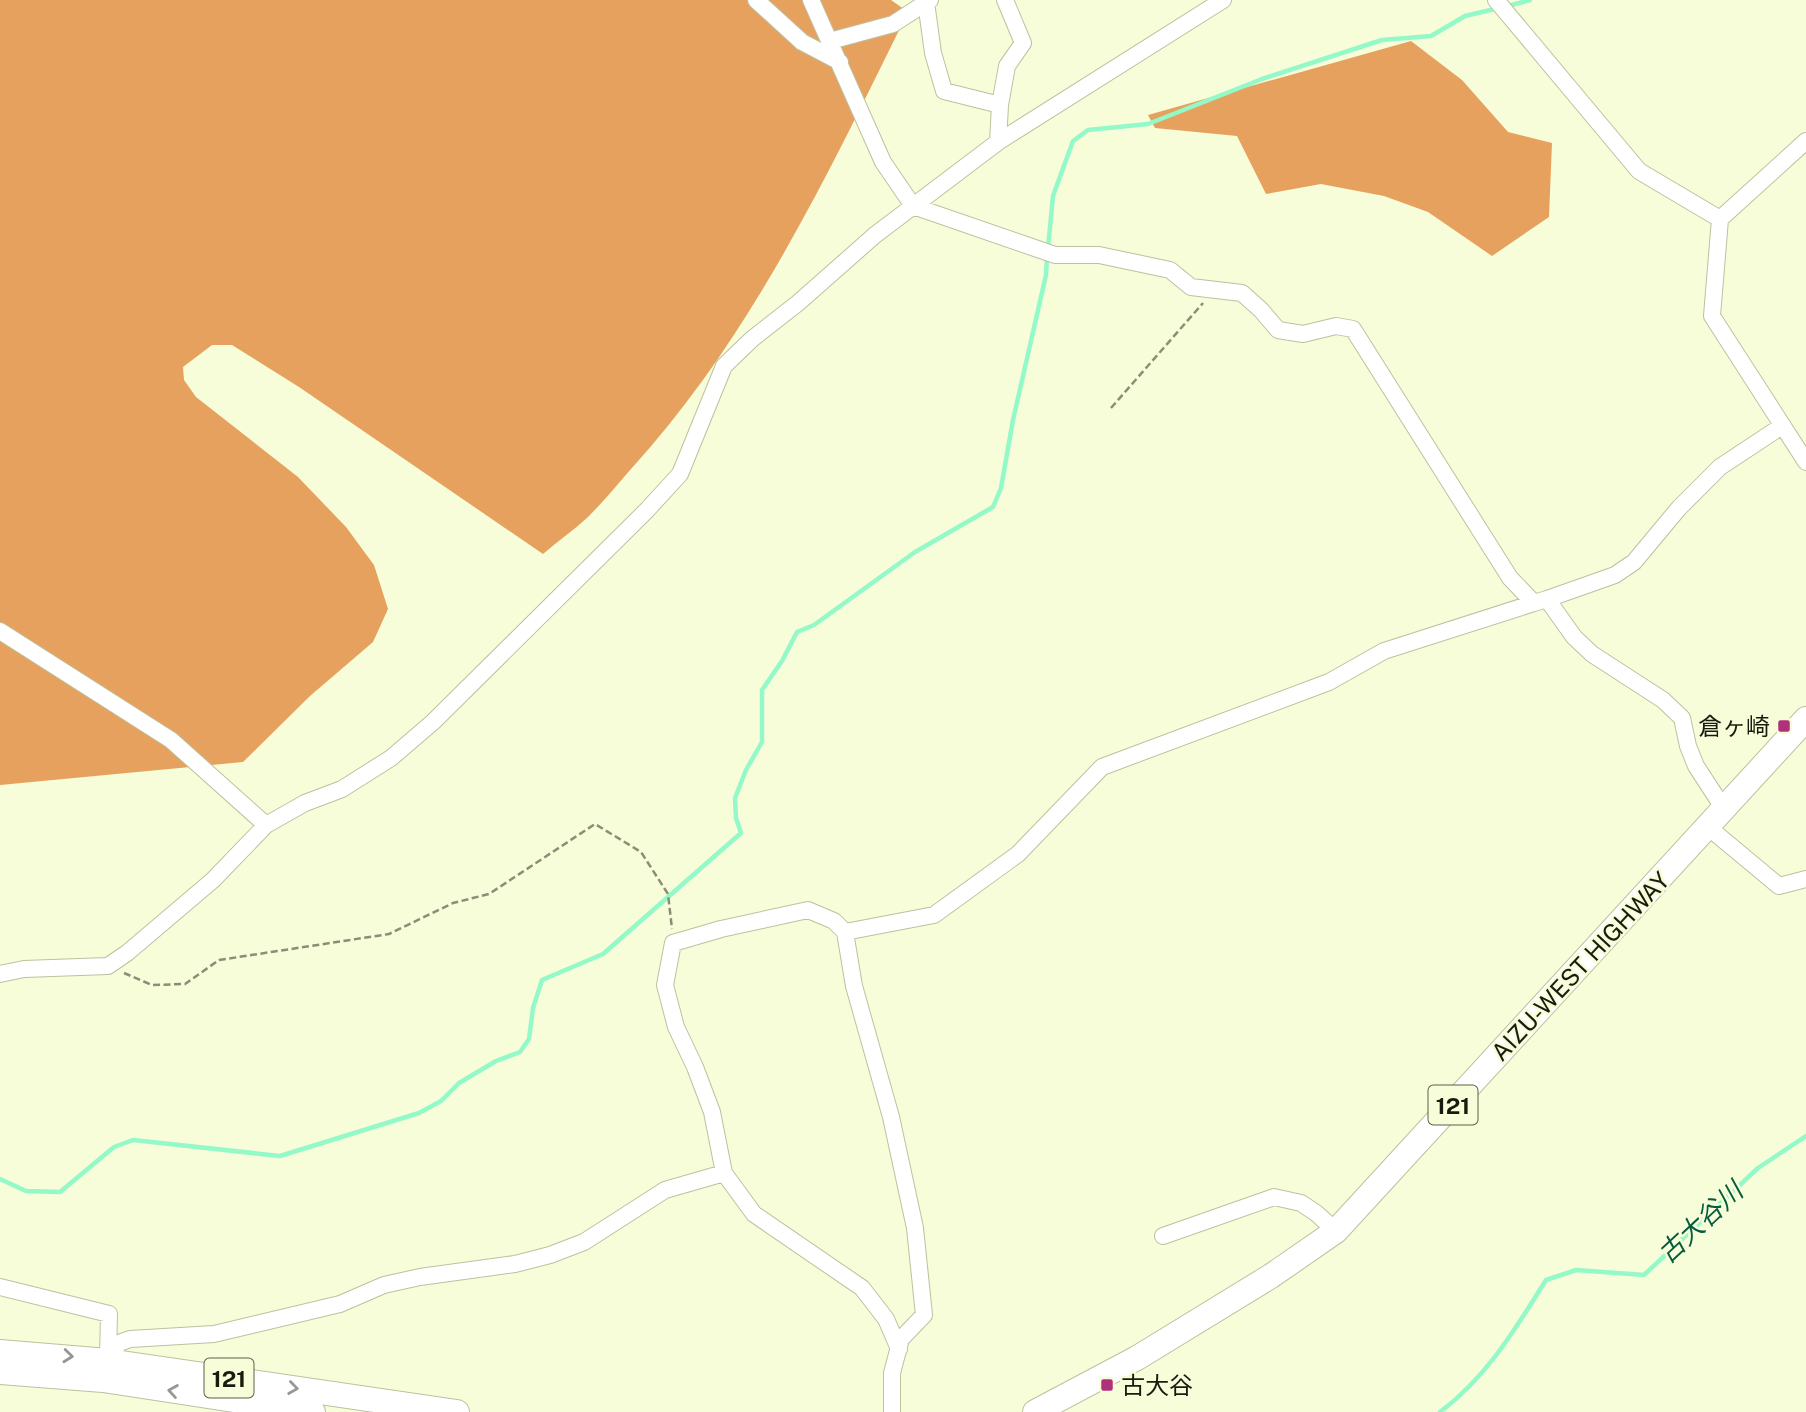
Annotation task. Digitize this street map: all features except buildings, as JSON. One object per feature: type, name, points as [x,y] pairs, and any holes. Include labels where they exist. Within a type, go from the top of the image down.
[{"type":"highway","name":"AIZU-WEST HIGHWAY","points":[[1035,1412],[1137,1358],[1272,1276],[1336,1231],[1806,719]]},
{"type":"highway","name":"121","points":[[0,1352],[108,1361],[457,1412]]},
{"type":"highway","name":"121","points":[[0,1372],[103,1380],[313,1412]]},
{"type":"street","points":[[756,0],[802,41],[840,62]]},
{"type":"street","points":[[811,0],[883,162],[913,206],[1055,254],[1099,255],[1170,270],[1191,287],[1242,293],[1278,330],[1303,334],[1336,326],[1353,329],[1510,578],[1540,601],[1592,654],[1663,700],[1682,718],[1688,746],[1716,818],[1779,886],[1806,879]]},
{"type":"street","points":[[998,142],[1000,105],[1007,66],[1023,43],[1005,0]]},
{"type":"street","points":[[0,974],[24,969],[108,965],[127,953],[213,880],[266,825],[305,803],[342,789],[391,758],[433,722],[680,474],[724,366],[752,338],[798,303],[875,235],[998,142],[1223,0]]},
{"type":"street","points":[[1496,0],[1639,171],[1720,219]]},
{"type":"street","points":[[830,41],[893,24],[928,1],[933,53],[944,91],[1000,105]]},
{"type":"street","points":[[1806,141],[1720,219],[1712,316],[1806,462]]},
{"type":"street","points":[[845,932],[934,915],[1018,854],[1102,767],[1329,682],[1384,651],[1615,575],[1634,562],[1679,508],[1720,467],[1782,426]]},
{"type":"street","points":[[0,631],[171,740],[266,825]]},
{"type":"street","points":[[892,1412],[892,1373],[899,1349],[901,1339],[924,1315],[915,1228],[891,1117],[854,986],[845,932],[834,921],[808,910],[721,929],[673,943],[665,985],[676,1027],[712,1112],[724,1174],[754,1214],[862,1288],[886,1319],[899,1349]]},
{"type":"street","points":[[108,1361],[119,1343],[130,1339],[214,1334],[340,1304],[384,1285],[420,1277],[515,1264],[550,1255],[584,1242],[665,1190],[724,1174]]},
{"type":"street","points":[[1163,1236],[1274,1197],[1301,1203],[1336,1231]]},
{"type":"street","points":[[0,1287],[109,1314],[108,1361]]},
{"type":"path","points":[[1111,408],[1176,331],[1215,291]]},
{"type":"path","points":[[108,965],[152,985],[186,984],[219,960],[389,934],[453,903],[489,894],[595,824],[641,852],[668,894],[673,943]]},
{"type":"shaded area","points":[[0,0],[891,0],[908,12],[818,192],[751,308],[714,364],[674,418],[605,499],[583,522],[543,554],[299,387],[232,345],[212,345],[183,367],[184,380],[196,397],[298,477],[346,527],[374,565],[388,609],[373,642],[310,696],[243,762],[0,785]]},
{"type":"shaded area","points":[[1411,41],[1462,80],[1508,132],[1552,143],[1549,217],[1492,256],[1428,212],[1384,196],[1321,184],[1266,194],[1237,136],[1155,128],[1148,115]]},
{"type":"waterway","points":[[1508,6],[1530,0]]},
{"type":"waterway","points":[[1048,248],[1053,196],[1073,141],[1088,130],[1148,124],[1262,79],[1382,40],[1431,36],[1465,16],[1499,8]]},
{"type":"waterway","points":[[0,1179],[26,1191],[60,1192],[114,1147],[133,1140],[280,1156],[419,1113],[441,1101],[459,1083],[496,1061],[520,1052],[529,1039],[533,1008],[542,980],[603,954],[741,833],[736,818],[735,798],[746,770],[762,742],[762,690],[782,661],[797,632],[814,625],[915,552],[993,507],[1001,488],[1013,420],[1046,275],[1047,257]]},
{"type":"waterway","name":"古大谷川","points":[[1440,1412],[1486,1368],[1512,1334],[1546,1280],[1576,1270],[1644,1275],[1758,1168],[1806,1136]]},
{"type":"place","name":"倉ヶ崎","points":[[1784,726]]},
{"type":"place","name":"古大谷","points":[[1107,1385]]}]
